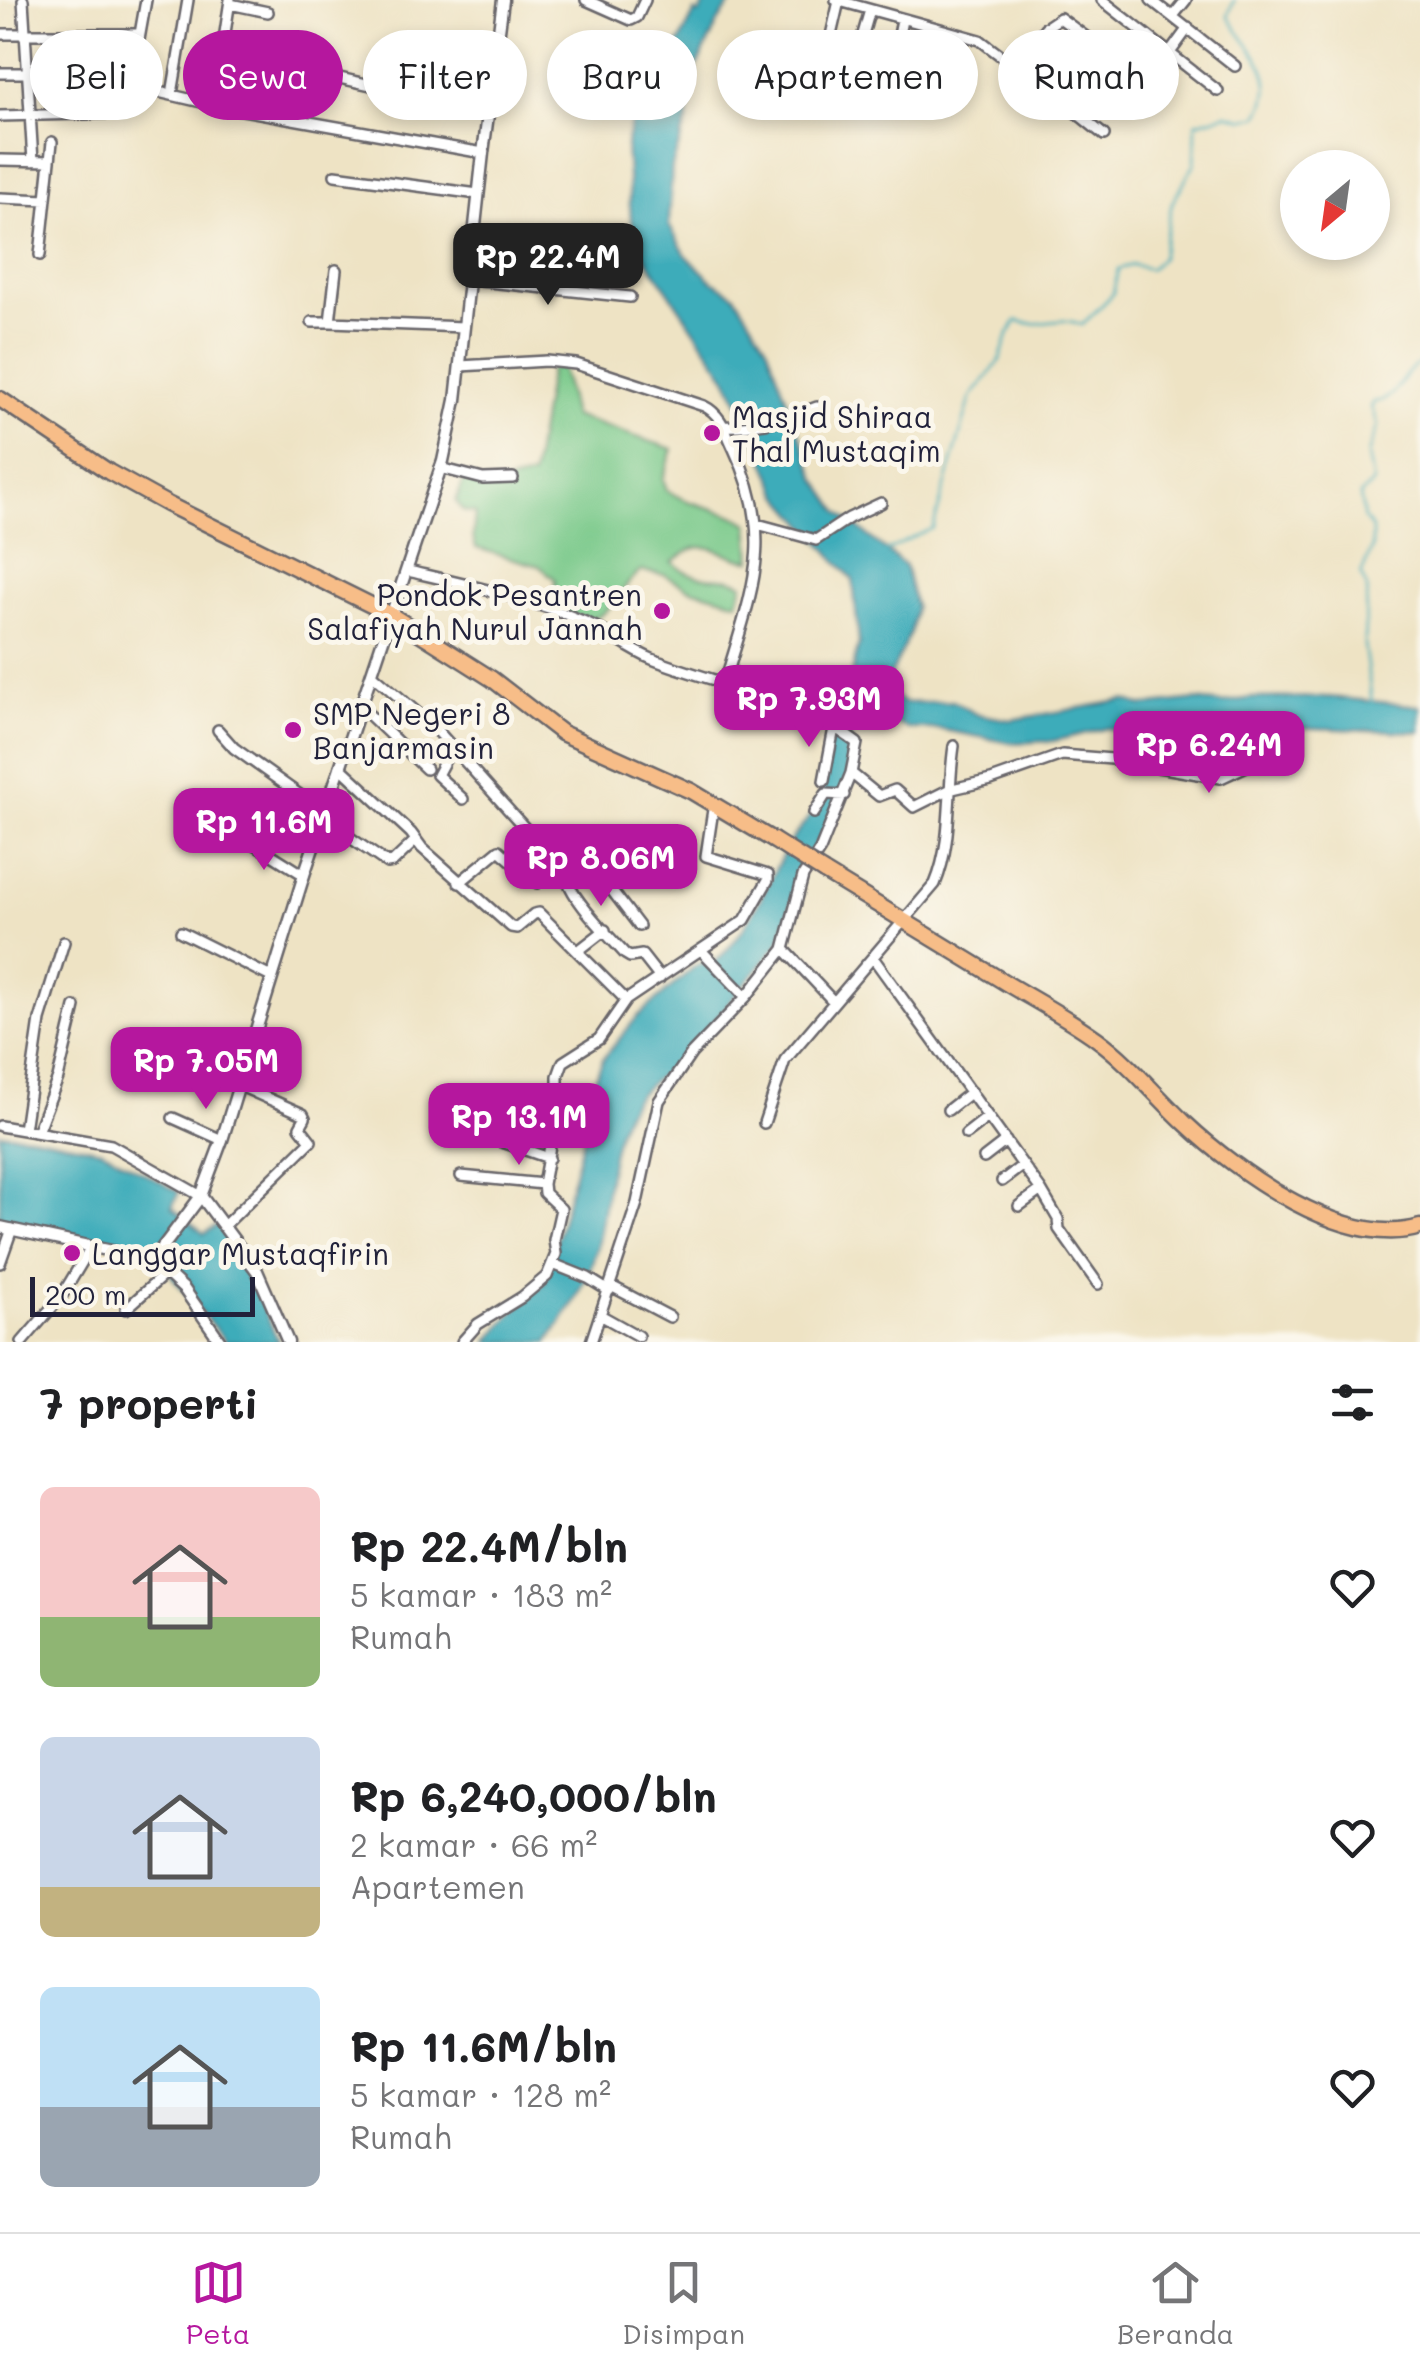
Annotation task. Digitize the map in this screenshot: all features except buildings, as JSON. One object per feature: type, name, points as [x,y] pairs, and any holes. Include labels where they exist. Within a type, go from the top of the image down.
[{"type":"main road","points":[[0,402],[166,504],[391,615],[492,679],[562,733],[714,803],[1097,1039],[1186,1124],[1251,1176],[1289,1200],[1358,1226],[1389,1231],[1420,1227]]},
{"type":"street","points":[[0,116],[30,114],[23,0]]},
{"type":"street","points":[[141,30],[146,0]]},
{"type":"street","points":[[172,94],[188,0]]},
{"type":"street","points":[[499,30],[503,0]]},
{"type":"street","points":[[586,0],[631,20],[637,17],[645,0]]},
{"type":"street","points":[[832,30],[838,0],[937,30]]},
{"type":"street","points":[[1102,0],[1139,30]]},
{"type":"street","points":[[1151,0],[1235,66]]},
{"type":"street","points":[[1172,16],[1186,0]]},
{"type":"street","points":[[226,30],[230,2],[268,12]]},
{"type":"street","points":[[864,30],[870,10]]},
{"type":"street","points":[[1044,30],[1060,18],[1076,30]]},
{"type":"street","points":[[900,30],[902,20]]},
{"type":"street","points":[[1179,40],[1188,28]]},
{"type":"street","points":[[0,34],[30,34]]},
{"type":"street","points":[[1179,62],[1218,91]]},
{"type":"street","points":[[0,73],[27,72]]},
{"type":"street","points":[[163,92],[183,97]]},
{"type":"street","points":[[30,120],[32,160]]},
{"type":"street","points":[[298,120],[482,153]]},
{"type":"street","points":[[156,1255],[199,1199],[222,1140],[304,875],[440,468],[452,424],[460,366],[487,120]]},
{"type":"street","points":[[1085,120],[1104,135]]},
{"type":"street","points":[[40,256],[52,142]]},
{"type":"street","points":[[0,160],[50,162]]},
{"type":"street","points":[[335,175],[478,194]]},
{"type":"street","points":[[0,198],[46,200]]},
{"type":"street","points":[[474,237],[591,250]]},
{"type":"street","points":[[330,322],[336,270]]},
{"type":"street","points":[[469,280],[630,297]]},
{"type":"street","points":[[312,322],[464,327]]},
{"type":"street","points":[[460,366],[576,364],[718,414],[746,478],[759,550],[725,682]]},
{"type":"street","points":[[722,426],[790,418],[818,407]]},
{"type":"street","points":[[440,468],[483,479],[513,478]]},
{"type":"street","points":[[757,524],[812,540],[881,503]]},
{"type":"street","points":[[408,570],[542,605],[600,628],[648,658],[793,707],[850,737],[858,746],[852,773],[820,850],[802,876],[784,948],[691,1054],[657,1106],[636,1203],[591,1342]]},
{"type":"street","points":[[372,674],[422,716],[567,875]]},
{"type":"street","points":[[361,707],[426,769]]},
{"type":"street","points":[[824,781],[834,728]]},
{"type":"street","points":[[218,730],[234,748],[391,864],[416,840]]},
{"type":"street","points":[[764,1123],[784,1060],[935,884],[944,860],[954,746]]},
{"type":"street","points":[[452,747],[437,775],[463,799]]},
{"type":"street","points":[[852,773],[879,796],[889,790],[897,791],[914,807],[948,790],[991,780],[1062,755],[1112,759],[1221,778],[1277,752]]},
{"type":"street","points":[[340,767],[460,883],[514,929],[539,914],[626,1000]]},
{"type":"street","points":[[814,812],[826,794],[843,796]]},
{"type":"street","points":[[304,875],[252,844],[242,836],[242,831],[258,800],[317,836]]},
{"type":"street","points":[[462,1342],[478,1324],[538,1285],[554,1264],[555,1231],[561,1208],[544,1194],[543,1184],[563,1062],[600,1039],[626,1000],[704,954],[748,918],[769,878],[705,854],[714,803]]},
{"type":"street","points":[[460,883],[499,850],[537,883]]},
{"type":"street","points":[[639,926],[591,863],[567,875],[566,882],[626,954],[640,954],[660,978]]},
{"type":"street","points":[[578,951],[605,930]]},
{"type":"street","points":[[181,932],[272,977]]},
{"type":"street","points":[[24,1130],[40,1020],[64,942]]},
{"type":"street","points":[[784,948],[833,1001]]},
{"type":"street","points":[[704,954],[744,996]]},
{"type":"street","points":[[874,959],[1042,1190],[1060,1230],[1098,1284]]},
{"type":"street","points":[[37,1132],[58,1078],[75,1007]]},
{"type":"street","points":[[225,1225],[311,1138],[300,1127],[303,1114],[238,1086]]},
{"type":"street","points":[[948,1110],[970,1092]]},
{"type":"street","points":[[966,1134],[988,1117]]},
{"type":"street","points":[[172,1118],[222,1140]]},
{"type":"street","points":[[0,1126],[110,1145],[199,1199],[225,1225],[257,1271],[288,1342]]},
{"type":"street","points":[[984,1158],[1006,1141]]},
{"type":"street","points":[[502,1142],[549,1158]]},
{"type":"street","points":[[1002,1181],[1024,1165]]},
{"type":"street","points":[[460,1176],[543,1184]]},
{"type":"street","points":[[1020,1206],[1042,1190]]},
{"type":"street","points":[[0,1263],[6,1228],[156,1255],[220,1342]]},
{"type":"street","points":[[22,1342],[58,1301],[91,1246]]},
{"type":"street","points":[[554,1264],[670,1317]]},
{"type":"street","points":[[126,1309],[168,1272]]},
{"type":"street","points":[[602,1316],[638,1336]]},
{"type":"green space","points":[[550,368],[562,368],[573,416],[673,449],[663,479],[667,490],[749,524],[752,560],[702,547],[672,562],[701,577],[743,584],[738,602],[688,588],[665,575],[641,571],[606,611],[586,619],[554,603],[555,579],[539,566],[476,548],[475,513],[463,511],[456,501],[464,480],[489,486],[532,477]]},
{"type":"water","points":[[707,0],[734,0],[697,66],[697,30],[686,30],[695,12],[699,14]]},
{"type":"water","points":[[632,120],[687,120],[672,167],[669,225],[686,255],[711,280],[735,295],[767,346],[816,478],[839,512],[905,566],[915,607],[911,631],[884,690],[905,703],[953,701],[976,714],[1011,720],[1125,700],[1142,706],[1195,700],[1223,703],[1250,698],[1330,697],[1420,706],[1420,732],[1281,727],[1259,737],[1225,733],[1135,739],[1108,728],[1053,741],[1011,743],[938,729],[908,729],[870,709],[858,711],[847,749],[849,775],[828,824],[801,871],[780,942],[688,1052],[637,1096],[623,1118],[612,1155],[595,1254],[575,1300],[548,1342],[488,1342],[545,1282],[584,1135],[591,1088],[603,1059],[637,1017],[694,967],[701,963],[711,965],[736,939],[790,842],[818,804],[825,773],[828,723],[850,680],[859,643],[853,580],[780,495],[728,379],[641,251],[631,221],[626,146]]},
{"type":"water","points":[[0,1133],[102,1150],[179,1192],[172,1207],[204,1234],[218,1225],[240,1259],[279,1342],[226,1342],[147,1246],[130,1248],[0,1222]]},
{"type":"waterway","points":[[886,551],[933,528],[971,397],[999,362],[1017,321],[1066,321],[1082,325],[1113,294],[1118,269],[1133,265],[1150,269],[1161,258],[1172,203],[1195,163],[1196,123],[1227,114],[1245,119],[1258,116],[1265,101],[1265,75],[1228,16],[1234,0]]},
{"type":"waterway","points":[[1372,703],[1364,644],[1367,588],[1361,575],[1372,548],[1372,528],[1364,519],[1360,495],[1373,483],[1368,454],[1378,425],[1371,407],[1389,396],[1420,363]]},
{"type":"place","name":"Masjid Shiraa Thal Mustaqim","points":[[712,433]]},
{"type":"place","name":"Pondok Pesantren Salafiyah Nurul Jannah","points":[[662,611]]},
{"type":"place","name":"SMP Negeri 8 Banjarmasin","points":[[293,730]]},
{"type":"place","name":"Langgar Mustaqfirin","points":[[72,1253]]}]
